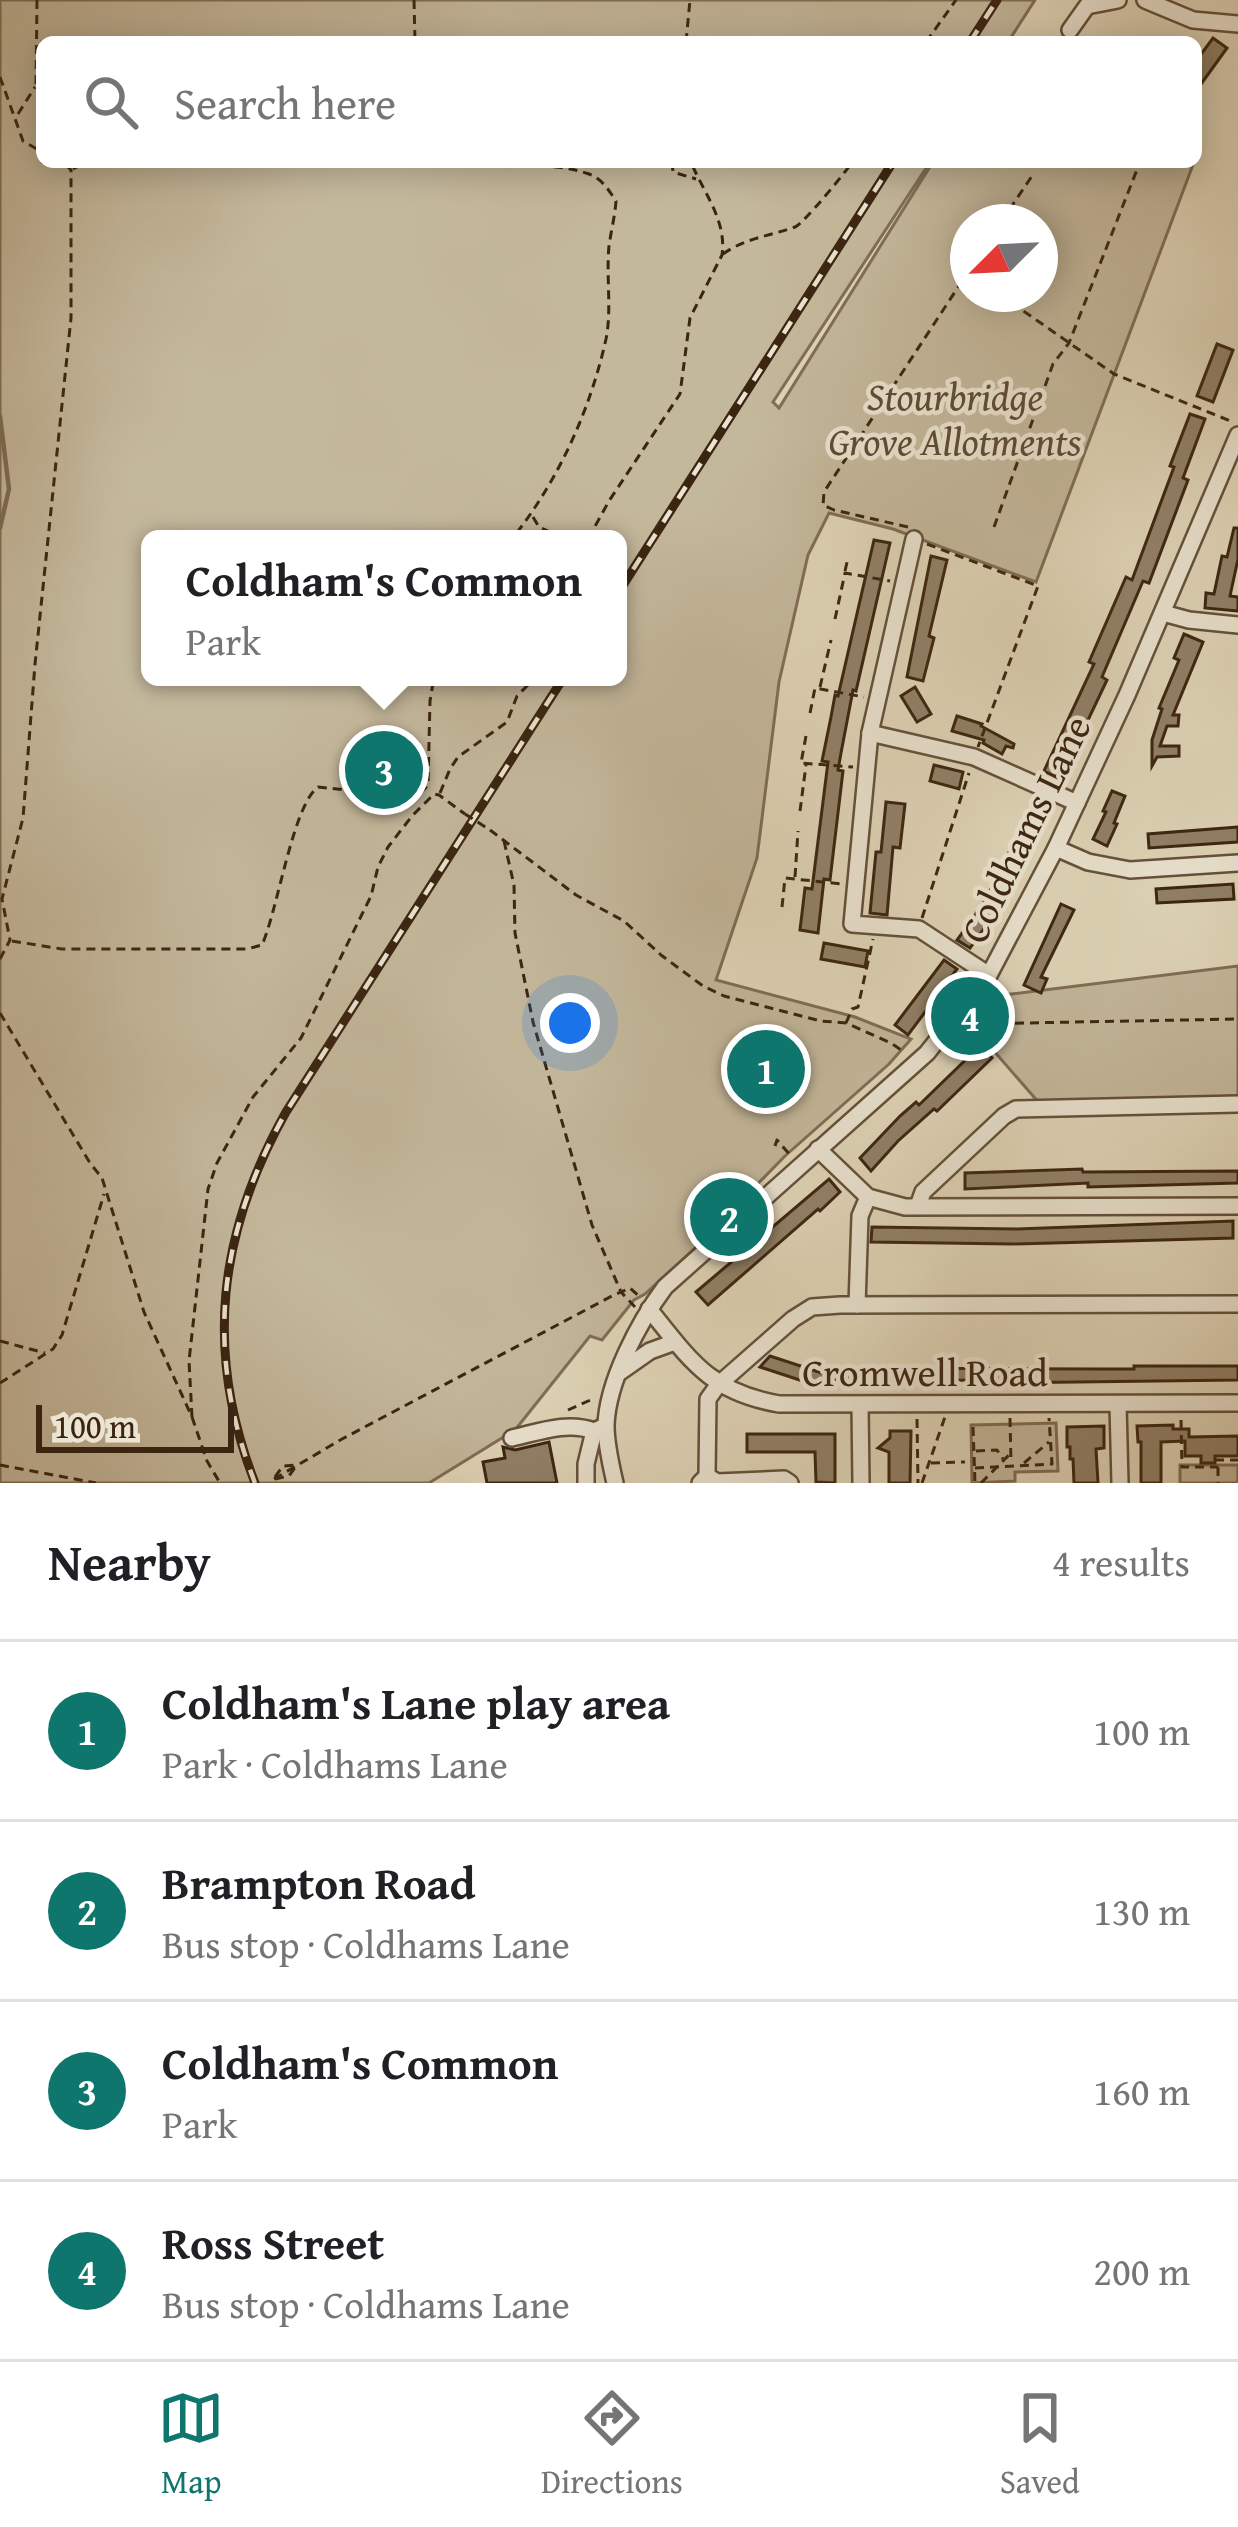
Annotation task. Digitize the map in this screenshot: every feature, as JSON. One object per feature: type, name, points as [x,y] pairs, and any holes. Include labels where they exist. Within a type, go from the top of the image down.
[{"type":"street","points":[[1070,30],[1088,7],[1118,0]]},
{"type":"street","points":[[1145,0],[1193,20],[1238,24]]},
{"type":"street","name":"Coldhams Lane","points":[[615,1483],[600,1428],[639,1329],[642,1309],[915,1064],[989,976],[1077,803],[1238,435]]},
{"type":"street","points":[[920,535],[869,733],[852,925],[919,929],[989,976]]},
{"type":"street","points":[[1163,613],[1238,625]]},
{"type":"street","points":[[869,733],[974,757],[1077,803]]},
{"type":"street","points":[[1056,848],[1088,862],[1130,870],[1238,863]]},
{"type":"street","points":[[918,1206],[923,1192],[1016,1109],[1238,1104]]},
{"type":"street","points":[[818,1148],[868,1197],[887,1204],[1238,1206]]},
{"type":"street","points":[[857,1305],[860,1216],[868,1197]]},
{"type":"street","points":[[790,1483],[784,1479],[704,1479],[708,1400],[718,1385],[812,1307],[1238,1304]]},
{"type":"street","name":"Cromwell Road","points":[[642,1309],[718,1385],[748,1399],[779,1405],[1238,1402]]},
{"type":"street","points":[[619,1373],[675,1342]]},
{"type":"street","points":[[1118,1404],[1120,1483]]},
{"type":"street","points":[[860,1405],[861,1483]]},
{"type":"street","points":[[512,1438],[565,1426],[600,1428],[586,1464],[586,1483]]},
{"type":"path","points":[[37,0],[37,36]]},
{"type":"path","points":[[414,0],[415,36]]},
{"type":"path","points":[[687,36],[690,0]]},
{"type":"path","points":[[930,36],[956,0]]},
{"type":"path","points":[[0,77],[23,141],[36,149]]},
{"type":"path","points":[[16,117],[36,87]]},
{"type":"path","points":[[0,959],[10,940],[1,900],[23,818],[70,318],[69,217],[75,168]]},
{"type":"path","points":[[519,530],[556,473],[580,422],[607,335],[609,247],[616,200],[604,182],[588,173],[551,168]]},
{"type":"path","points":[[673,168],[700,180]]},
{"type":"path","points":[[593,530],[680,394],[690,318],[722,255],[718,220],[694,168]]},
{"type":"path","points":[[722,255],[735,245],[800,226],[848,168]]},
{"type":"path","points":[[994,527],[1053,364],[1070,343],[1138,168]]},
{"type":"path","points":[[1013,204],[1032,176]]},
{"type":"path","points":[[919,929],[974,757],[1038,586],[920,535],[823,505],[824,492],[950,300]]},
{"type":"path","points":[[1025,312],[1114,374],[1238,424]]},
{"type":"path","points":[[531,515],[546,530]]},
{"type":"path","points":[[835,619],[848,558]]},
{"type":"path","points":[[845,573],[904,583]]},
{"type":"path","points":[[820,689],[831,640]]},
{"type":"path","points":[[10,940],[62,949],[247,949],[262,945],[307,795],[318,787],[417,797],[428,785],[432,686]]},
{"type":"path","points":[[192,1417],[189,1361],[208,1189],[217,1163],[253,1096],[301,1038],[371,896],[388,847],[412,816],[437,795],[458,757],[507,722],[517,696],[527,686]]},
{"type":"path","points":[[810,713],[815,688],[877,700]]},
{"type":"path","points":[[806,736],[801,763],[866,768]]},
{"type":"path","points":[[800,811],[807,763]]},
{"type":"path","points":[[428,785],[576,895],[624,921],[703,986],[801,1016],[846,1023],[891,1042],[915,1064]]},
{"type":"path","points":[[795,879],[799,831]]},
{"type":"path","points":[[504,839],[514,885],[515,933],[533,1022],[592,1226],[621,1292],[642,1309]]},
{"type":"path","points":[[782,907],[785,878],[856,886]]},
{"type":"path","points":[[846,1023],[858,1006],[876,926]]},
{"type":"path","points":[[0,1013],[102,1178],[144,1312],[220,1483]]},
{"type":"path","points":[[958,1016],[969,1024],[1238,1019]]},
{"type":"path","points":[[775,1145],[777,1140],[800,1166]]},
{"type":"path","points":[[0,1383],[46,1353],[62,1335],[105,1190]]},
{"type":"path","points":[[274,1479],[621,1292],[630,1288],[636,1292],[642,1309]]},
{"type":"path","points":[[639,1329],[628,1319],[642,1309]]},
{"type":"path","points":[[0,1341],[46,1353]]},
{"type":"path","points":[[568,1410],[596,1397]]},
{"type":"path","points":[[917,1403],[920,1483]]},
{"type":"path","points":[[920,1483],[949,1403]]},
{"type":"path","points":[[1181,1403],[1182,1466],[1238,1460]]},
{"type":"path","points":[[1009,1405],[1012,1466]]},
{"type":"path","points":[[975,1468],[1052,1464],[1049,1405]]},
{"type":"path","points":[[973,1427],[978,1483]]},
{"type":"path","points":[[1021,1466],[1050,1441]]},
{"type":"path","points":[[974,1451],[997,1450],[1004,1460]]},
{"type":"path","points":[[978,1483],[1011,1453]]},
{"type":"path","points":[[929,1463],[965,1462]]},
{"type":"path","points":[[1217,1462],[1217,1483]]},
{"type":"path","points":[[0,1465],[96,1483]]},
{"type":"path","points":[[917,1474],[926,1474]]},
{"type":"green space","name":"Stourbridge Grove Allotments","points":[[0,0],[1035,0],[1012,36],[36,36],[36,168],[926,168],[773,402],[779,408],[929,168],[1192,168],[1036,582],[893,529],[829,513],[808,555],[779,682],[757,858],[716,980],[855,1017],[911,1039],[695,1248],[634,1300],[602,1340],[590,1336],[515,1430],[429,1483],[0,1483]]},
{"type":"green space","points":[[1238,966],[1238,1101],[1040,1104],[974,1028],[1003,995]]},
{"type":"green space","points":[[1056,1423],[1058,1471],[1015,1472],[1015,1481],[972,1483],[971,1425]]},
{"type":"green space","points":[[1180,1465],[1238,1465],[1238,1483],[1180,1483]]},
{"type":"building","points":[[1213,38],[1227,48],[1202,83],[1202,53]]},
{"type":"building","points":[[1217,344],[1233,350],[1213,402],[1197,396]]},
{"type":"building","points":[[1190,414],[1205,419],[1183,478],[1188,480],[1149,583],[1143,581],[1102,677],[1107,680],[1060,779],[1044,771],[1094,664],[1089,662],[1126,577],[1132,580]]},
{"type":"building","points":[[1234,528],[1238,528],[1238,559],[1230,596],[1238,597],[1238,611],[1205,608],[1206,593],[1214,594]]},
{"type":"building","points":[[874,540],[890,543],[841,753],[830,880],[824,879],[818,933],[800,930],[805,888],[812,889],[828,762],[822,761]]},
{"type":"building","points":[[931,556],[947,560],[923,681],[907,677]]},
{"type":"building","points":[[1184,634],[1203,642],[1173,715],[1179,715],[1178,726],[1167,726],[1160,746],[1179,746],[1179,756],[1157,757],[1152,766],[1159,708]]},
{"type":"building","points":[[915,687],[931,714],[917,722],[901,696]]},
{"type":"building","points":[[957,716],[982,724],[1014,744],[1013,748],[1006,746],[1002,754],[984,740],[952,731]]},
{"type":"building","points":[[934,765],[963,772],[959,789],[930,781]]},
{"type":"building","points":[[1112,791],[1125,796],[1107,846],[1093,839]]},
{"type":"building","points":[[1036,799],[1051,806],[1000,907],[970,948],[957,940],[983,904]]},
{"type":"building","points":[[886,802],[905,804],[900,848],[893,847],[887,915],[870,913]]},
{"type":"building","points":[[1238,827],[1238,842],[1149,848],[1148,834]]},
{"type":"building","points":[[1233,884],[1234,899],[1157,903],[1156,889]]},
{"type":"building","points":[[1061,904],[1074,910],[1041,977],[1047,979],[1041,993],[1024,985]]},
{"type":"building","points":[[824,943],[868,951],[865,967],[821,959]]},
{"type":"building","points":[[944,960],[957,969],[908,1035],[895,1025]]},
{"type":"building","points":[[981,1045],[992,1058],[871,1171],[860,1158]]},
{"type":"building","points":[[1238,1171],[1238,1183],[965,1189],[965,1173]]},
{"type":"building","points":[[829,1179],[840,1192],[708,1305],[696,1292]]},
{"type":"building","points":[[1233,1221],[1233,1238],[871,1242],[872,1227],[1017,1229]]},
{"type":"building","points":[[770,1356],[825,1374],[821,1387],[760,1367]]},
{"type":"building","points":[[1238,1366],[1238,1380],[835,1381],[835,1368]]},
{"type":"building","points":[[1173,1425],[1173,1429],[1189,1429],[1189,1437],[1238,1436],[1238,1456],[1215,1456],[1215,1463],[1201,1463],[1201,1456],[1185,1456],[1185,1441],[1161,1442],[1161,1483],[1141,1483],[1137,1426]]},
{"type":"building","points":[[1104,1426],[1104,1448],[1096,1449],[1098,1483],[1074,1483],[1067,1427]]},
{"type":"building","points":[[890,1431],[911,1431],[910,1483],[889,1483],[889,1452],[878,1448],[890,1438]]},
{"type":"building","points":[[747,1434],[835,1434],[835,1483],[816,1482],[815,1452],[747,1452]]},
{"type":"building","points":[[549,1442],[557,1483],[487,1483],[483,1462],[505,1458],[503,1447],[515,1450]]},
{"type":"waterway","points":[[0,416],[9,489],[0,528]]},
{"type":"railway","points":[[974,36],[997,0]]},
{"type":"railway","points":[[627,579],[889,168]]},
{"type":"railway","points":[[255,1483],[239,1434],[224,1340],[233,1248],[245,1203],[286,1112],[558,686]]},
{"type":"place","name":"Coldham's Common","points":[[384,770]]},
{"type":"place","name":"Ross Street","points":[[970,1016]]},
{"type":"place","name":"Coldham's Lane play area","points":[[766,1069]]},
{"type":"place","name":"Brampton Road","points":[[729,1217]]}]
